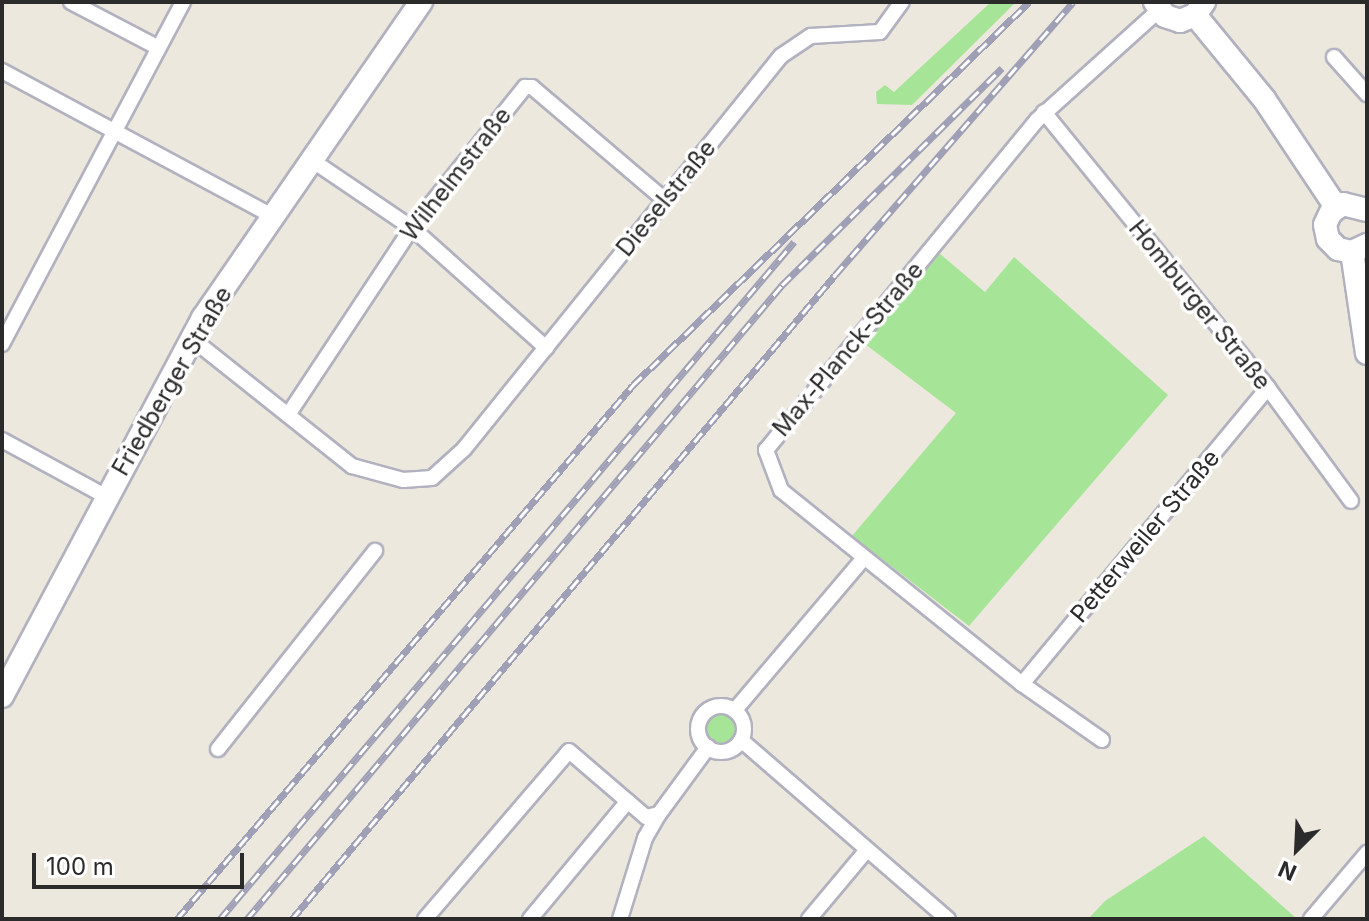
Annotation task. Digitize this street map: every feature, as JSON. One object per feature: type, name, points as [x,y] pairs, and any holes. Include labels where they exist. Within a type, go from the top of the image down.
[{"type":"main road","name":"Friedberger Straße","points":[[2,696],[191,338],[421,2]]},
{"type":"main road","points":[[1157,6],[1180,21],[1200,9],[1336,207]]},
{"type":"main road","points":[[1367,210],[1350,203],[1336,207],[1327,218],[1328,239],[1360,249],[1367,353]]},
{"type":"street","points":[[71,2],[157,47]]},
{"type":"street","points":[[2,344],[183,2]]},
{"type":"street","name":"Dieselstraße","points":[[191,338],[352,466],[403,480],[432,478],[461,452],[781,56],[811,36],[880,32],[902,2]]},
{"type":"street","name":"Max-Planck-Straße","points":[[1102,740],[1022,684],[781,490],[766,450],[1044,112],[1157,6]]},
{"type":"street","points":[[1334,57],[1367,94]]},
{"type":"street","points":[[2,71],[274,217]]},
{"type":"street","name":"Wilhelmstraße","points":[[288,415],[412,228],[528,85],[665,200]]},
{"type":"street","name":"Homburger Straße","points":[[1044,112],[1268,388],[1351,501]]},
{"type":"street","points":[[313,161],[412,228],[546,348]]},
{"type":"street","name":"Petterweiler Straße","points":[[1022,684],[1268,388]]},
{"type":"street","points":[[2,440],[107,497]]},
{"type":"street","points":[[218,749],[375,551]]},
{"type":"street","points":[[735,710],[864,558]]},
{"type":"street","points":[[716,707],[735,710],[744,726],[741,740],[726,751],[708,747],[699,731],[704,714],[716,707]]},
{"type":"street","points":[[741,740],[948,919]]},
{"type":"street","points":[[620,919],[645,838],[708,747]]},
{"type":"street","points":[[425,919],[569,751],[646,817],[659,814]]},
{"type":"street","points":[[530,919],[628,801]]},
{"type":"street","points":[[809,919],[867,850]]},
{"type":"street","points":[[1311,919],[1367,853]]},
{"type":"green space","points":[[991,2],[1016,2],[912,105],[877,104],[876,92],[885,85],[894,92]]},
{"type":"green space","points":[[939,253],[985,292],[1014,257],[1168,395],[969,626],[852,536],[956,413],[865,344]]},
{"type":"green space","points":[[721,713],[732,718],[737,729],[732,740],[721,745],[710,740],[705,729],[710,718]]},
{"type":"green space","points":[[1204,836],[1297,919],[1088,919],[1105,901]]},
{"type":"railway","points":[[177,919],[633,385],[1029,2]]},
{"type":"railway","points":[[292,919],[835,275],[1073,2]]},
{"type":"railway","points":[[247,919],[782,285],[1002,68]]},
{"type":"railway","points":[[220,919],[794,242]]}]
